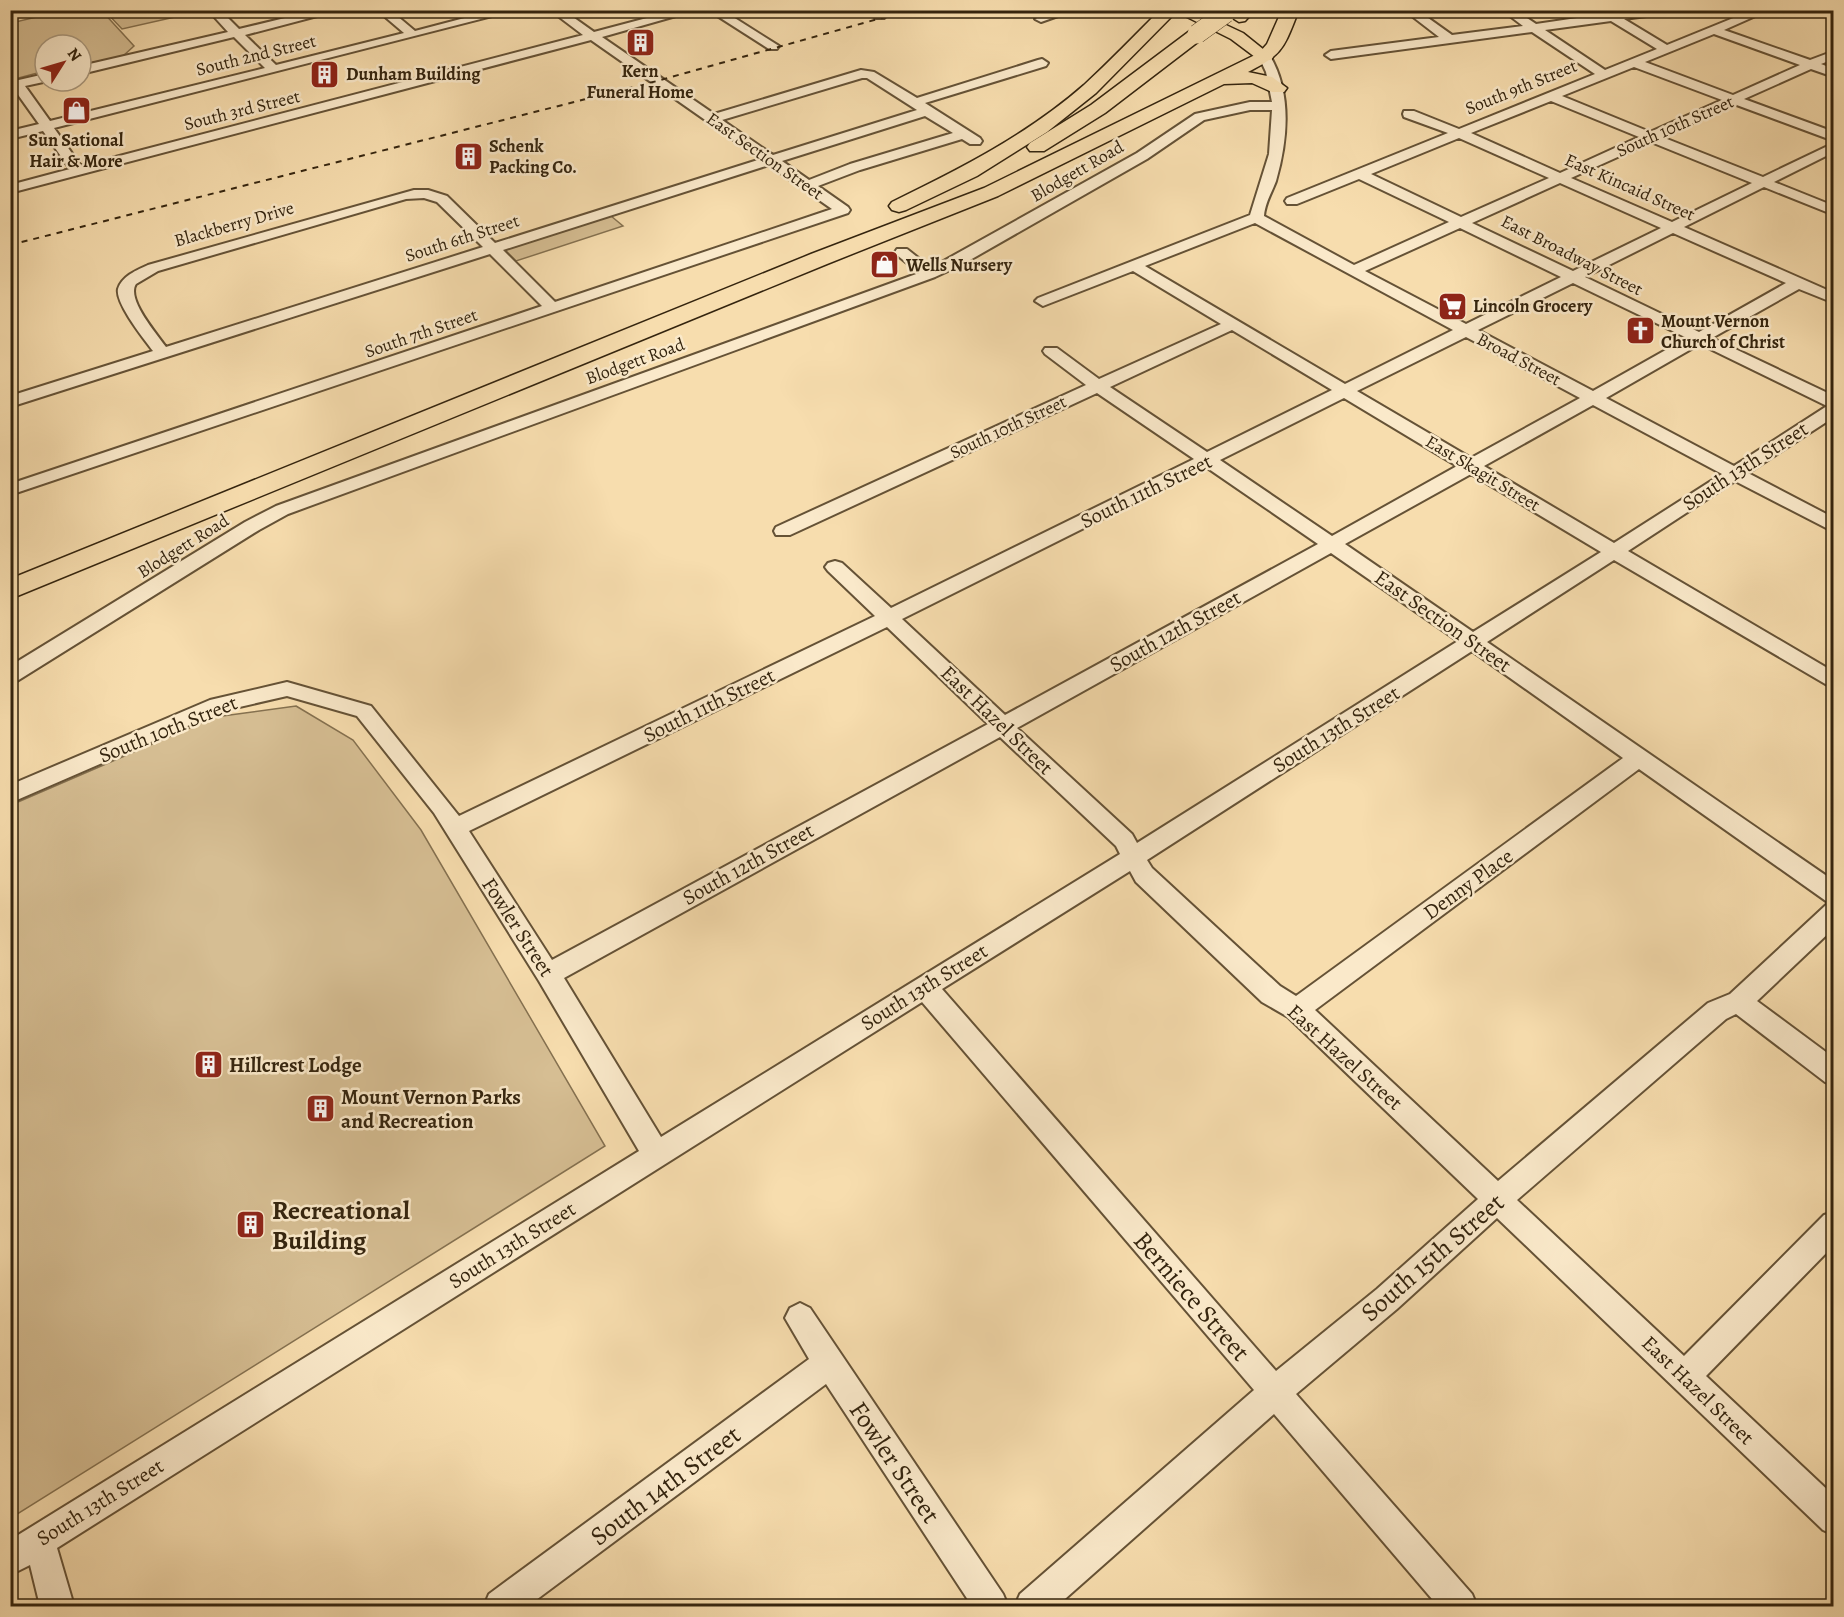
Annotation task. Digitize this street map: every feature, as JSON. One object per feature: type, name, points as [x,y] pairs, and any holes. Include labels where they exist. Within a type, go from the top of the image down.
[{"type":"highway","points":[[681,303],[970,172],[1040,128],[1090,89],[1170,10]]},
{"type":"highway","points":[[10,590],[917,220],[991,192],[1265,57],[1275,46],[1291,10]]},
{"type":"highway","points":[[917,220],[977,190],[1091,126],[1235,13]]},
{"type":"highway","points":[[10,571],[877,224],[959,188],[1048,142],[1204,36]]},
{"type":"highway","points":[[1220,79],[1240,77],[1261,79],[1279,97]]},
{"type":"main road","points":[[1180,10],[1237,36],[1265,57]]},
{"type":"street","points":[[213,10],[273,69]]},
{"type":"street","points":[[93,67],[334,10]]},
{"type":"street","points":[[382,10],[413,35]]},
{"type":"street","name":"South 2nd Street","points":[[10,135],[511,10]]},
{"type":"street","name":"East Section Street","points":[[555,10],[843,210]]},
{"type":"street","name":"South 3rd Street","points":[[10,189],[692,10]]},
{"type":"street","points":[[713,10],[773,46]]},
{"type":"street","points":[[1041,19],[1070,10]]},
{"type":"street","points":[[1408,10],[1449,39]]},
{"type":"street","points":[[1507,10],[1605,75]]},
{"type":"street","points":[[1602,10],[1666,50]]},
{"type":"street","points":[[1331,55],[1617,19],[1669,10]]},
{"type":"street","name":"South 9th Street","points":[[1292,201],[1764,10]]},
{"type":"street","points":[[1818,10],[1833,16]]},
{"type":"street","points":[[1714,31],[1833,73]]},
{"type":"street","name":"South 10th Street","points":[[1353,271],[1833,54]]},
{"type":"street","points":[[1043,301],[1257,217],[1256,211],[1267,187],[1277,143],[1279,97],[1265,57]]},
{"type":"street","name":"South 6th Street","points":[[10,402],[771,161],[1042,63]]},
{"type":"street","points":[[1635,63],[1833,137]]},
{"type":"street","points":[[712,119],[861,74],[870,75],[975,141]]},
{"type":"street","points":[[33,81],[14,85],[48,125],[78,171]]},
{"type":"street","points":[[1550,96],[1833,212]]},
{"type":"street","name":"Blodgett Road","points":[[10,676],[252,526],[282,510],[930,274],[958,261],[1142,156],[1200,117],[1279,97]]},
{"type":"street","name":"East Kincaid Street","points":[[1409,114],[1459,133],[1833,299]]},
{"type":"street","points":[[807,186],[855,168],[963,134]]},
{"type":"street","name":"South 11th Street","points":[[455,828],[890,618],[1833,147]]},
{"type":"street","name":"East Broadway Street","points":[[1358,173],[1833,402]]},
{"type":"street","name":"Blackberry Drive","points":[[163,354],[130,306],[125,293],[126,287],[135,277],[153,268],[405,195],[434,195],[442,199],[491,249]]},
{"type":"street","name":"South 7th Street","points":[[10,490],[843,210]]},
{"type":"street","name":"Broad Street","points":[[1257,217],[1353,271],[1833,526]]},
{"type":"street","points":[[491,249],[553,308]]},
{"type":"street","points":[[902,252],[930,274]]},
{"type":"street","name":"East Skagit Street","points":[[1133,265],[1833,682]]},
{"type":"street","name":"South 12th Street","points":[[548,974],[1332,544],[1798,283]]},
{"type":"street","name":"South 10th Street","points":[[783,531],[1233,324]]},
{"type":"street","name":"East Section Street","points":[[1051,351],[1098,386],[1332,544],[1833,894]]},
{"type":"street","name":"South 13th Street","points":[[23,1551],[1133,856],[1614,551],[1833,409]]},
{"type":"street","name":"East Hazel Street","points":[[835,567],[1124,840],[1144,875],[1271,994],[1297,1009],[1833,1519]]},
{"type":"street","name":"South 10th Street","points":[[10,795],[217,705],[287,689],[364,711]]},
{"type":"street","name":"Fowler Street","points":[[364,711],[442,807],[548,974],[656,1154]]},
{"type":"street","name":"Denny Place","points":[[1297,1009],[1639,758]]},
{"type":"street","name":"South 15th Street","points":[[1032,1606],[1275,1392],[1387,1299],[1498,1199],[1717,1011],[1739,1002],[1833,912]]},
{"type":"street","name":"Berniece Street","points":[[924,986],[1460,1606]]},
{"type":"street","points":[[1739,1002],[1833,1074]]},
{"type":"street","points":[[1684,1377],[1833,1225]]},
{"type":"street","name":"Fowler Street","points":[[800,1317],[991,1606]]},
{"type":"street","name":"South 14th Street","points":[[501,1606],[829,1363]]},
{"type":"street","points":[[23,1551],[45,1559],[57,1606]]},
{"type":"shaded area","points":[[66,10],[102,11],[134,46],[123,56],[93,62],[93,33],[33,33],[33,74],[11,80],[11,23]]},
{"type":"shaded area","points":[[105,11],[196,11],[122,29]]},
{"type":"shaded area","points":[[611,216],[623,226],[516,261],[505,250]]},
{"type":"shaded area","points":[[296,706],[353,740],[421,830],[605,1146],[11,1518],[11,805],[215,717]]},
{"type":"railway","points":[[10,245],[657,81],[910,10]]},
{"type":"place","name":"Kern Funeral Home","points":[[640,42]]},
{"type":"place","name":"Dunham Building","points":[[325,74]]},
{"type":"place","name":"Sun Sational Hair & More","points":[[76,111]]},
{"type":"place","name":"Schenk Packing Co.","points":[[468,156]]},
{"type":"place","name":"Wells Nursery","points":[[885,265]]},
{"type":"place","name":"Lincoln Grocery","points":[[1452,306]]},
{"type":"place","name":"Mount Vernon Church of Christ","points":[[1640,331]]},
{"type":"place","name":"Hillcrest Lodge","points":[[208,1065]]},
{"type":"place","name":"Mount Vernon Parks and Recreation","points":[[320,1109]]},
{"type":"place","name":"Recreational Building","points":[[251,1225]]}]
